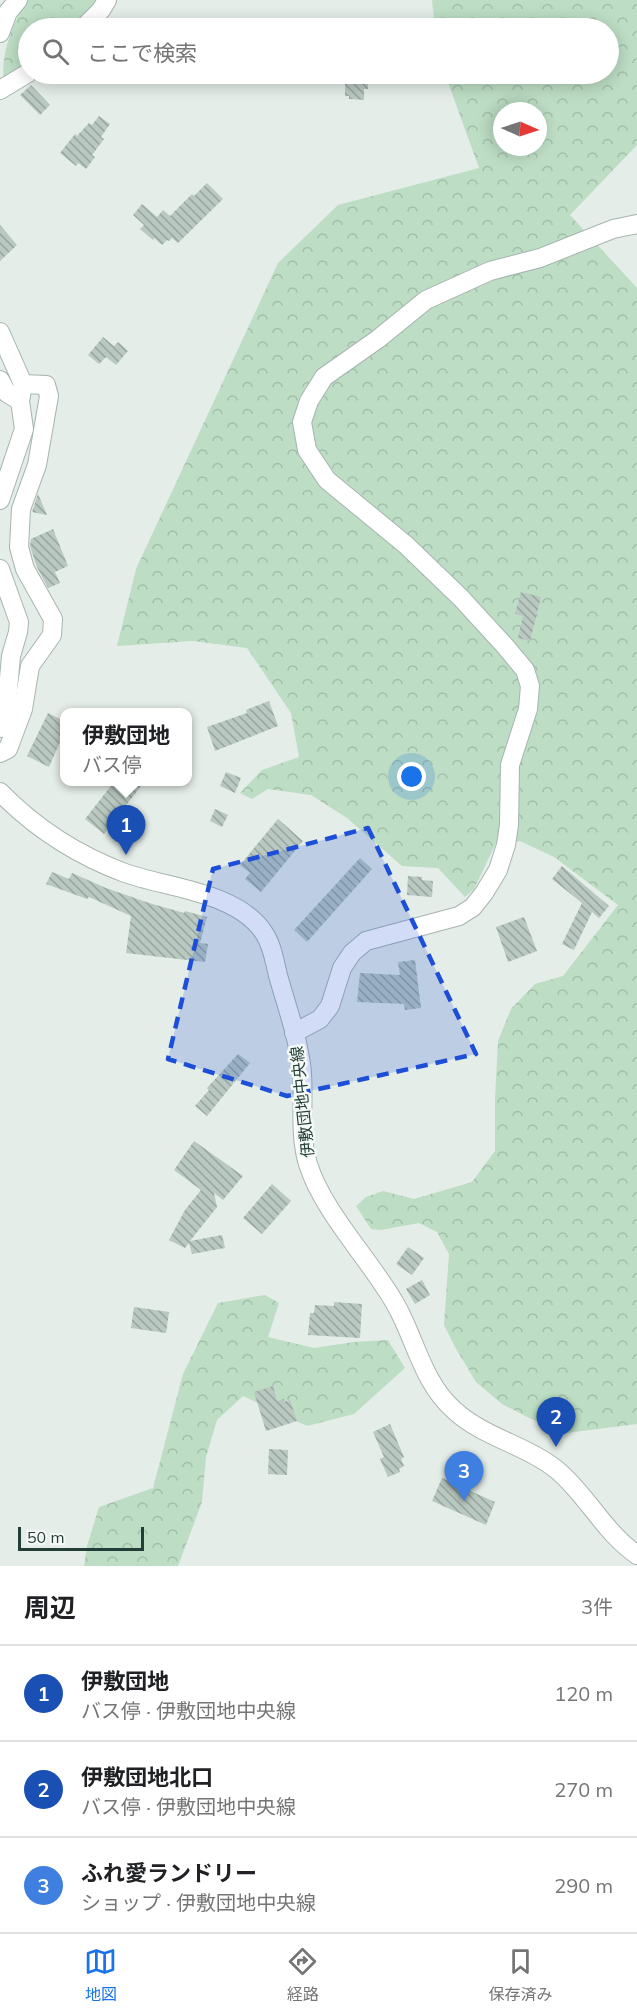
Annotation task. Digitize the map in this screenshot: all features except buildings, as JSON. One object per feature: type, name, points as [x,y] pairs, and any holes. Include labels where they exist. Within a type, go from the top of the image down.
[{"type":"street","points":[[0,33],[8,12],[18,0]]},
{"type":"street","points":[[93,18],[107,0]]},
{"type":"street","points":[[0,90],[18,79]]},
{"type":"street","points":[[294,1033],[320,1019],[330,1006],[342,968],[352,953],[366,941],[459,916],[473,907],[484,892],[498,870],[506,845],[509,825],[510,765],[528,709],[530,686],[525,670],[461,598],[406,545],[327,480],[306,450],[302,422],[309,401],[324,377],[378,339],[426,300],[490,271],[540,258],[613,229],[637,224]]},
{"type":"street","points":[[0,332],[21,392],[24,429],[0,500]]},
{"type":"street","points":[[0,380],[8,393],[46,385],[49,396],[37,465],[21,509],[19,547],[25,569],[53,619],[52,635],[30,666],[23,710],[8,750],[0,753]]},
{"type":"street","points":[[0,569],[19,622],[5,658],[5,713],[0,728]]},
{"type":"street","name":"伊敷団地中央線","points":[[0,792],[26,817],[69,847],[126,873],[215,898],[251,919],[264,933],[272,953],[294,1033],[302,1075],[303,1138],[308,1165],[336,1216],[402,1316],[425,1372],[453,1410],[472,1424],[538,1457],[557,1470],[616,1539],[637,1555]]},
{"type":"highlighted area","points":[[368,828],[476,1054],[287,1096],[168,1059],[213,869]]},
{"type":"green space","points":[[28,0],[99,0],[84,18],[18,18],[18,72],[4,81],[6,50],[17,18]]},
{"type":"green space","points":[[432,0],[637,0],[637,145],[570,215],[637,288],[637,1424],[567,1433],[502,1404],[476,1382],[444,1325],[449,1254],[437,1232],[419,1223],[381,1230],[371,1229],[356,1206],[366,1197],[383,1191],[414,1199],[472,1182],[495,1151],[498,1041],[511,1009],[535,984],[563,976],[618,905],[554,857],[520,841],[496,843],[474,889],[465,897],[438,868],[402,866],[347,818],[311,795],[268,789],[252,799],[240,793],[262,770],[299,757],[291,713],[247,648],[193,641],[117,646],[136,569],[278,263],[338,205],[479,168],[449,84],[619,84],[619,18],[434,18]]},
{"type":"green space","points":[[265,1295],[279,1303],[268,1337],[314,1348],[388,1340],[405,1368],[354,1414],[307,1426],[243,1396],[217,1420],[206,1457],[202,1502],[178,1566],[84,1566],[87,1546],[99,1507],[153,1488],[183,1374],[218,1303]]},
{"type":"place","name":"伊敷団地","points":[[126,855]]},
{"type":"place","name":"伊敷団地北口","points":[[556,1447]]},
{"type":"place","name":"ふれ愛ランドリー","points":[[464,1501]]}]
